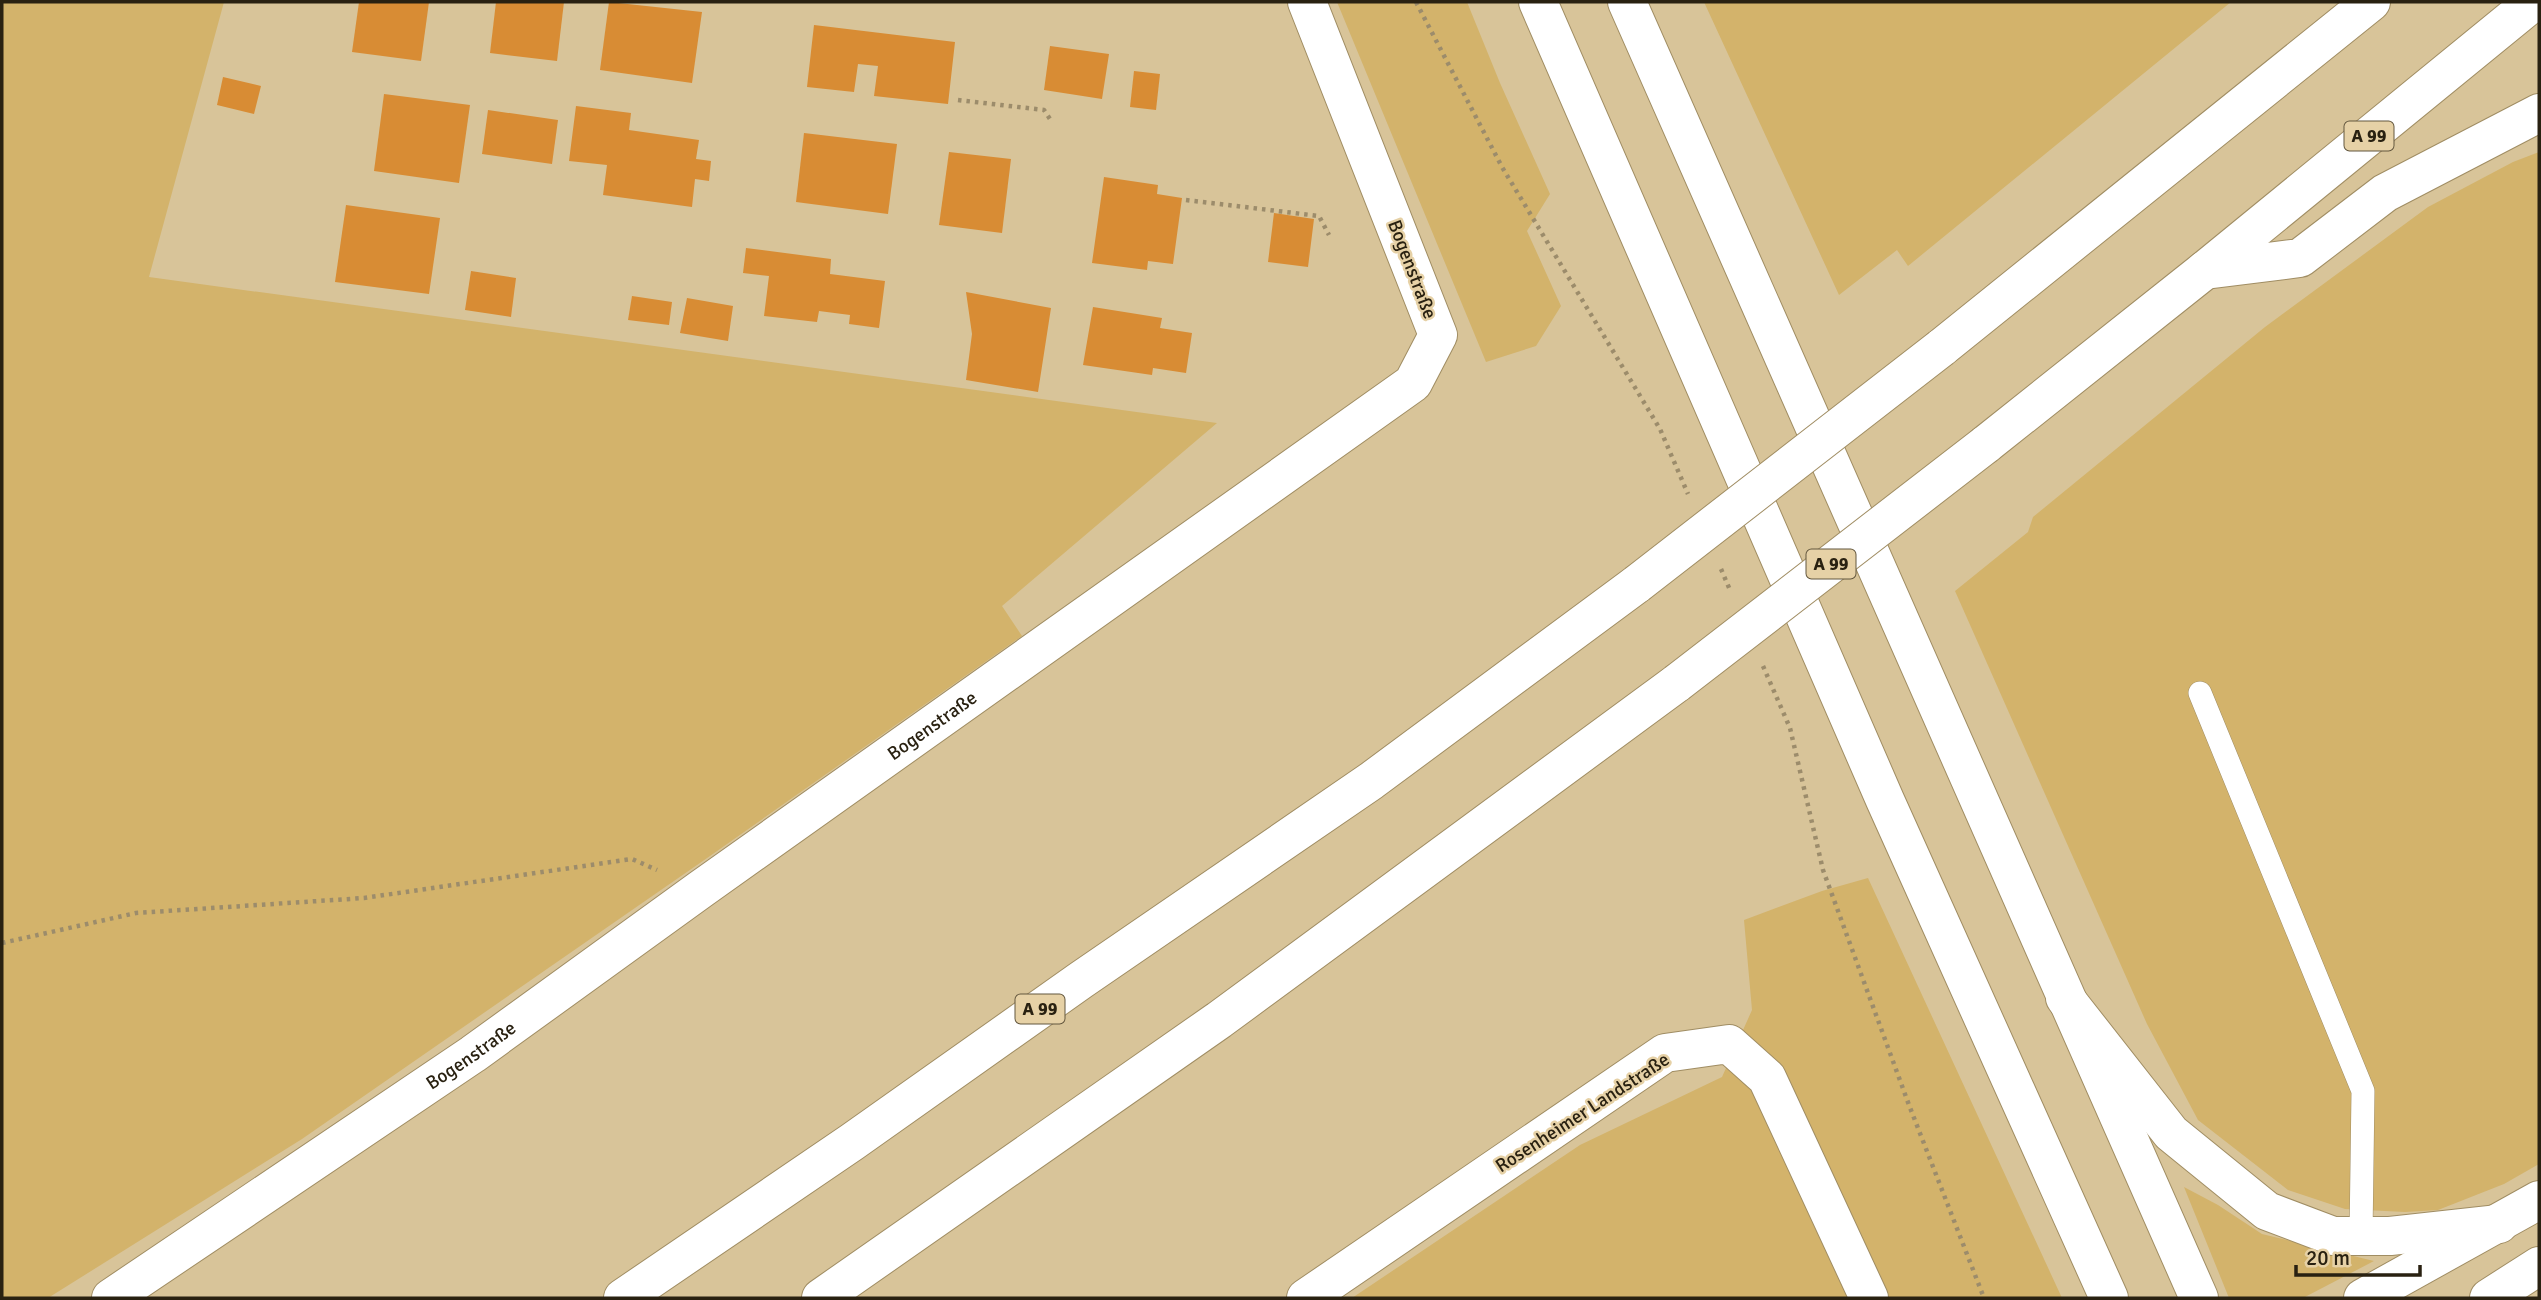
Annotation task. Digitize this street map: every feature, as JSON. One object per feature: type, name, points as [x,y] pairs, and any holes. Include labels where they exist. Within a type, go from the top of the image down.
[{"type":"main road","name":"Bogenstraße","points":[[111,1298],[473,1054],[1413,383],[1438,335],[1307,2]]},
{"type":"main road","points":[[1538,2],[1880,788],[2109,1298]]},
{"type":"main road","points":[[1627,2],[2199,1298]]},
{"type":"main road","name":"A 99","points":[[623,1298],[1371,781],[1637,584],[1941,348],[2371,2]]},
{"type":"main road","name":"A 99","points":[[821,1298],[1219,1020],[1677,683],[1985,445],[2205,270],[2533,2]]},
{"type":"main road","points":[[2205,270],[2300,258],[2385,193],[2539,113]]},
{"type":"main road","points":[[2065,998],[2171,1133],[2267,1211],[2333,1236],[2390,1236],[2500,1224]]},
{"type":"main road","name":"Rosenheimer Landstraße","points":[[1306,1298],[1665,1053],[1729,1044],[1768,1078],[1869,1298]]},
{"type":"main road","points":[[2362,1298],[2500,1224],[2539,1200]]},
{"type":"main road","points":[[2489,1298],[2539,1266]]},
{"type":"lane","points":[[2200,693],[2363,1091],[2361,1236]]},
{"type":"path","points":[[1416,2],[1502,167],[1660,429],[1693,504]]},
{"type":"path","points":[[958,100],[1044,110],[1052,122]]},
{"type":"path","points":[[1186,200],[1319,216],[1329,235]]},
{"type":"path","points":[[1720,566],[1730,591]]},
{"type":"path","points":[[1757,654],[1790,728],[1823,870],[1909,1105],[1984,1298]]},
{"type":"path","points":[[2,943],[136,913],[364,898],[632,859],[701,889]]},
{"type":"shaded area","points":[[2,2],[224,2],[149,277],[1217,423],[1002,606],[1022,636],[302,1139],[48,1298],[2,1298]]},
{"type":"shaded area","points":[[1337,2],[1467,2],[1550,194],[1527,231],[1561,306],[1536,346],[1486,362]]},
{"type":"shaded area","points":[[1704,2],[2231,2],[1908,266],[1897,250],[1839,295]]},
{"type":"shaded area","points":[[2539,152],[2539,1164],[2504,1184],[2438,1210],[2405,1212],[2345,1209],[2288,1190],[2198,1120],[2147,1024],[1955,591],[2028,532],[2033,517],[2265,327],[2428,207],[2513,162]]},
{"type":"shaded area","points":[[1868,878],[2062,1298],[1352,1298],[1580,1145],[1722,1077],[1752,1010],[1744,920],[1822,891]]},
{"type":"shaded area","points":[[2184,1187],[2218,1205],[2262,1234],[2374,1261],[2303,1298],[2229,1298]]},
{"type":"building","points":[[359,2],[429,2],[421,61],[352,52]]},
{"type":"building","points":[[496,2],[564,2],[557,61],[490,53]]},
{"type":"building","points":[[609,2],[702,12],[692,83],[600,70]]},
{"type":"building","points":[[814,25],[955,42],[948,104],[874,96],[878,66],[858,64],[854,92],[807,87]]},
{"type":"building","points":[[1050,46],[1109,54],[1102,99],[1044,90]]},
{"type":"building","points":[[1134,71],[1160,74],[1156,110],[1130,107]]},
{"type":"building","points":[[223,77],[261,86],[254,114],[217,105]]},
{"type":"building","points":[[384,94],[470,105],[459,183],[374,171]]},
{"type":"building","points":[[576,106],[631,113],[629,130],[699,140],[696,159],[711,161],[709,181],[695,179],[692,207],[603,195],[607,165],[569,161]]},
{"type":"building","points":[[488,110],[558,120],[552,164],[482,154]]},
{"type":"building","points":[[804,133],[897,144],[888,214],[796,202]]},
{"type":"building","points":[[949,152],[1011,159],[1002,233],[939,225]]},
{"type":"building","points":[[1104,177],[1158,185],[1157,194],[1182,198],[1173,264],[1148,261],[1147,270],[1092,263]]},
{"type":"building","points":[[346,205],[440,218],[429,294],[335,282]]},
{"type":"building","points":[[1274,213],[1314,219],[1308,267],[1268,262]]},
{"type":"building","points":[[746,248],[831,259],[830,274],[885,281],[879,328],[849,324],[850,315],[819,311],[817,322],[764,316],[769,276],[743,273]]},
{"type":"building","points":[[471,271],[516,278],[511,317],[465,310]]},
{"type":"building","points":[[966,292],[1051,308],[1038,392],[966,380],[972,334]]},
{"type":"building","points":[[632,296],[672,302],[669,325],[628,320]]},
{"type":"building","points":[[687,298],[733,306],[728,341],[680,333]]},
{"type":"building","points":[[1093,307],[1162,318],[1160,328],[1192,333],[1186,373],[1153,368],[1152,375],[1083,365]]}]
